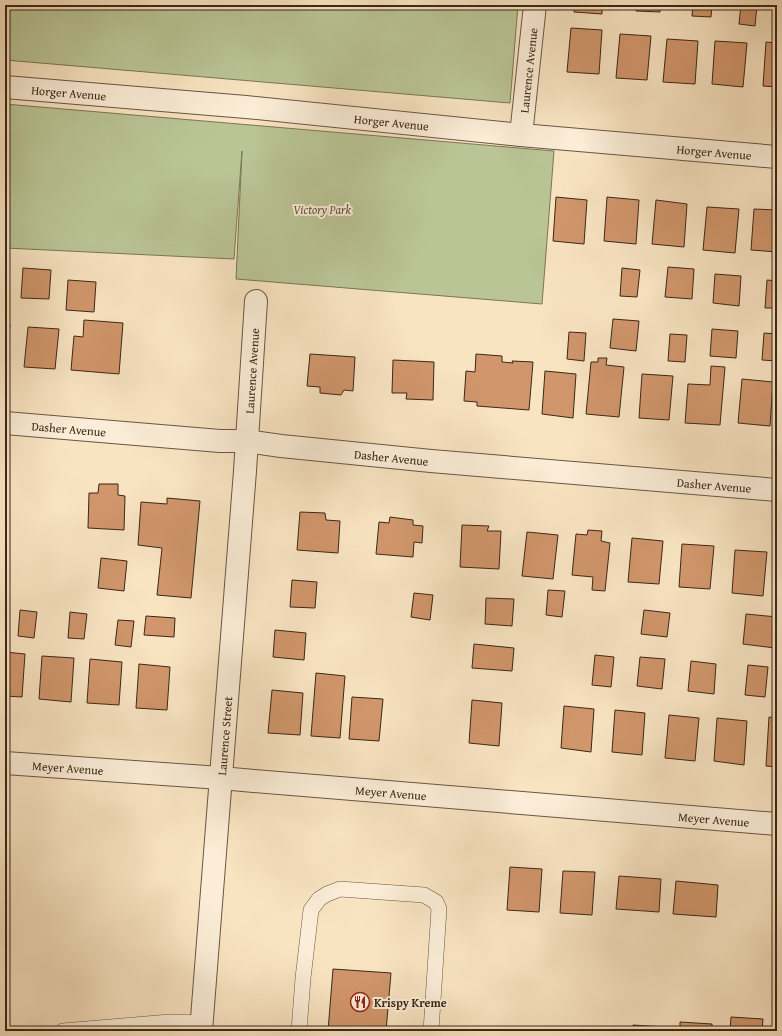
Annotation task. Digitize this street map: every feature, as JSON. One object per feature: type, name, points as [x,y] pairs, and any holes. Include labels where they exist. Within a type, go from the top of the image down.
[{"type":"street","name":"Laurence Avenue","points":[[521,136],[535,5]]},
{"type":"street","name":"Horger Avenue","points":[[5,87],[246,107],[521,136],[777,157]]},
{"type":"street","name":"Laurence Avenue","points":[[246,441],[256,301]]},
{"type":"street","name":"Dasher Avenue","points":[[5,423],[220,441],[246,441],[281,446],[431,461],[777,490]]},
{"type":"street","name":"Laurence Street","points":[[201,1027],[246,441]]},
{"type":"street","name":"Meyer Avenue","points":[[5,763],[221,778],[777,824]]},
{"type":"lane","points":[[299,1031],[303,978],[311,910],[319,899],[340,889],[424,895],[436,902],[439,909],[431,1031]]},
{"type":"lane","points":[[62,1031],[170,1022],[201,1027]]},
{"type":"green space","points":[[5,5],[518,5],[510,103],[5,60]]},
{"type":"green space","name":"Victory Park","points":[[5,104],[554,151],[542,304],[236,279],[242,151],[234,259],[5,248]]},
{"type":"building","points":[[575,5],[602,5],[602,14],[574,12]]},
{"type":"building","points":[[636,5],[660,5],[660,12],[636,11]]},
{"type":"building","points":[[693,5],[712,5],[711,17],[692,16]]},
{"type":"building","points":[[741,5],[757,5],[755,26],[739,24]]},
{"type":"building","points":[[571,28],[602,30],[599,74],[567,72]]},
{"type":"building","points":[[620,34],[651,36],[647,80],[616,78]]},
{"type":"building","points":[[667,39],[698,41],[695,84],[663,82]]},
{"type":"building","points":[[715,41],[747,43],[743,87],[712,84]]},
{"type":"building","points":[[766,42],[777,43],[777,87],[763,86]]},
{"type":"building","points":[[556,197],[587,200],[584,244],[553,241]]},
{"type":"building","points":[[607,197],[639,200],[636,244],[604,241]]},
{"type":"building","points":[[656,200],[687,204],[684,247],[652,244]]},
{"type":"building","points":[[707,207],[739,209],[735,253],[703,250]]},
{"type":"building","points":[[754,209],[777,210],[777,252],[751,250]]},
{"type":"building","points":[[668,267],[694,269],[692,299],[665,297]]},
{"type":"building","points":[[23,268],[51,270],[49,299],[21,298]]},
{"type":"building","points":[[622,268],[640,270],[637,297],[620,296]]},
{"type":"building","points":[[715,274],[741,276],[739,306],[713,303]]},
{"type":"building","points":[[68,280],[96,282],[94,312],[66,310]]},
{"type":"building","points":[[767,280],[777,281],[777,308],[765,308]]},
{"type":"building","points":[[613,319],[639,321],[636,351],[610,348]]},
{"type":"building","points":[[84,320],[123,323],[119,374],[71,370],[74,336],[83,337]]},
{"type":"building","points":[[5,324],[10,324],[7,364],[5,364]]},
{"type":"building","points":[[28,327],[59,329],[55,369],[24,367]]},
{"type":"building","points":[[712,329],[738,331],[736,358],[710,356]]},
{"type":"building","points":[[569,332],[586,333],[584,361],[567,359]]},
{"type":"building","points":[[764,333],[777,334],[777,361],[762,360]]},
{"type":"building","points":[[670,334],[687,335],[685,362],[668,361]]},
{"type":"building","points":[[310,354],[355,357],[353,391],[344,390],[341,395],[320,393],[320,387],[307,386]]},
{"type":"building","points":[[476,354],[502,356],[502,362],[533,362],[529,410],[477,406],[477,402],[464,401],[466,371],[475,372]]},
{"type":"building","points":[[598,358],[607,358],[606,365],[624,367],[619,417],[586,414],[591,362],[598,362]]},
{"type":"building","points":[[393,360],[434,362],[433,400],[406,399],[407,393],[392,393]]},
{"type":"building","points":[[711,366],[725,367],[720,425],[685,423],[688,384],[710,385]]},
{"type":"building","points":[[545,371],[576,374],[573,418],[542,414]]},
{"type":"building","points":[[642,374],[673,376],[669,420],[639,418]]},
{"type":"building","points":[[742,379],[773,382],[770,426],[738,423]]},
{"type":"building","points":[[99,484],[118,484],[118,495],[125,496],[124,530],[88,528],[89,493],[98,493]]},
{"type":"building","points":[[167,498],[200,501],[191,598],[157,595],[162,548],[138,545],[141,502],[167,504]]},
{"type":"building","points":[[300,512],[325,513],[326,520],[340,521],[338,553],[297,550]]},
{"type":"building","points":[[390,517],[413,520],[413,525],[423,526],[422,543],[414,542],[413,557],[376,554],[379,522],[389,523]]},
{"type":"building","points":[[462,525],[489,526],[487,531],[501,531],[499,569],[460,567]]},
{"type":"building","points":[[588,530],[602,531],[601,541],[610,543],[605,591],[592,590],[593,577],[572,575],[576,534],[587,535]]},
{"type":"building","points":[[527,532],[558,535],[553,579],[522,576]]},
{"type":"building","points":[[632,538],[663,541],[659,584],[628,582]]},
{"type":"building","points":[[682,544],[714,546],[710,589],[679,587]]},
{"type":"building","points":[[735,550],[767,552],[763,596],[732,593]]},
{"type":"building","points":[[101,558],[127,561],[124,591],[98,588]]},
{"type":"building","points":[[292,580],[317,582],[315,608],[290,607]]},
{"type":"building","points":[[548,590],[565,591],[562,617],[546,615]]},
{"type":"building","points":[[414,593],[433,595],[430,620],[411,617]]},
{"type":"building","points":[[486,598],[514,599],[512,626],[485,624]]},
{"type":"building","points":[[20,610],[37,612],[34,638],[18,636]]},
{"type":"building","points":[[644,610],[670,613],[667,637],[641,634]]},
{"type":"building","points":[[70,612],[87,614],[84,639],[68,638]]},
{"type":"building","points":[[746,614],[777,617],[775,648],[743,644]]},
{"type":"building","points":[[146,616],[175,618],[174,637],[144,635]]},
{"type":"building","points":[[118,620],[134,621],[131,647],[115,645]]},
{"type":"building","points":[[275,630],[306,633],[304,660],[273,657]]},
{"type":"building","points":[[474,644],[514,648],[512,671],[472,668]]},
{"type":"building","points":[[5,652],[25,654],[22,697],[5,696]]},
{"type":"building","points":[[595,655],[614,657],[611,687],[592,685]]},
{"type":"building","points":[[42,656],[74,658],[71,702],[39,699]]},
{"type":"building","points":[[640,657],[665,659],[662,689],[637,686]]},
{"type":"building","points":[[90,659],[122,662],[119,705],[87,703]]},
{"type":"building","points":[[691,661],[716,664],[714,694],[688,691]]},
{"type":"building","points":[[139,664],[170,667],[167,710],[136,708]]},
{"type":"building","points":[[748,665],[768,667],[765,697],[745,695]]},
{"type":"building","points":[[316,673],[345,676],[340,738],[311,736]]},
{"type":"building","points":[[272,690],[303,693],[300,735],[268,733]]},
{"type":"building","points":[[352,697],[383,699],[379,741],[349,739]]},
{"type":"building","points":[[472,700],[502,703],[499,746],[469,743]]},
{"type":"building","points":[[564,706],[594,709],[591,752],[561,748]]},
{"type":"building","points":[[615,710],[645,713],[642,755],[612,752]]},
{"type":"building","points":[[669,715],[699,718],[695,761],[665,758]]},
{"type":"building","points":[[769,717],[777,718],[777,767],[766,766]]},
{"type":"building","points":[[717,718],[747,721],[744,765],[714,761]]},
{"type":"building","points":[[510,867],[542,869],[539,912],[507,910]]},
{"type":"building","points":[[563,871],[595,872],[592,915],[560,913]]},
{"type":"building","points":[[619,876],[661,879],[659,912],[616,909]]},
{"type":"building","points":[[676,881],[718,885],[716,917],[673,914]]},
{"type":"building","name":"Krispy Kreme","points":[[333,969],[391,973],[386,1031],[328,1031]]},
{"type":"building","points":[[731,1017],[763,1019],[762,1031],[730,1031]]},
{"type":"building","points":[[680,1022],[712,1024],[712,1031],[680,1031]]},
{"type":"building","points":[[633,1025],[664,1027],[664,1031],[632,1031]]},
{"type":"place","name":"Krispy Kreme","points":[[360,1002]]}]
